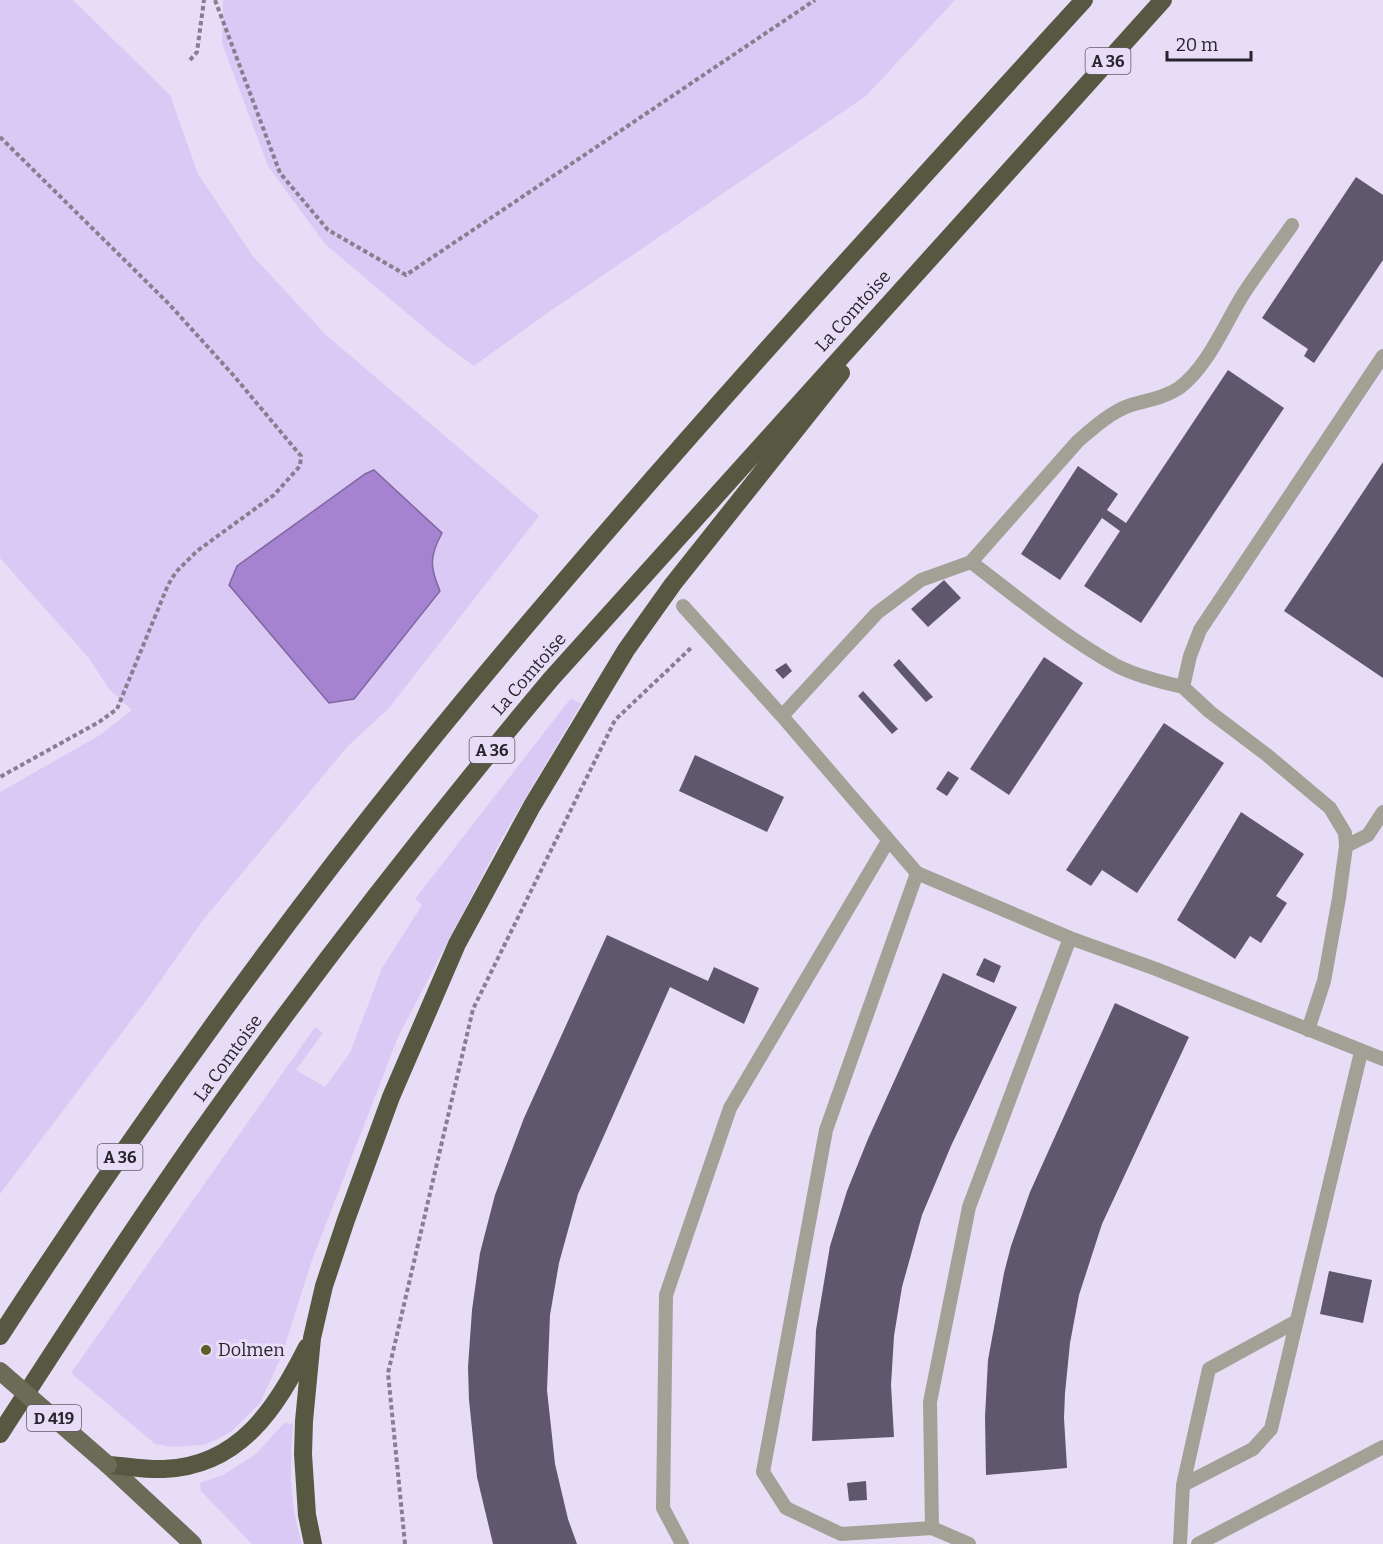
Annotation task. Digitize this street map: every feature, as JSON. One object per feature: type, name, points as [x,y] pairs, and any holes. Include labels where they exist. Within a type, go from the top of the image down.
[{"type":"highway","name":"La Comtoise","points":[[0,1336],[62,1240],[249,975],[463,701],[591,551],[837,271],[1084,0]]},
{"type":"highway","name":"La Comtoise","points":[[0,1434],[101,1277],[202,1131],[339,944],[469,778],[551,679],[1163,0]]},
{"type":"highway","points":[[313,1544],[307,1515],[303,1454],[305,1403],[312,1338],[324,1286],[391,1097],[462,934],[532,806],[582,721],[626,650],[673,584],[880,325],[1053,121]]},
{"type":"highway","points":[[0,1318],[62,1240]]},
{"type":"highway","points":[[108,1465],[164,1469],[204,1461],[232,1449],[270,1412],[289,1383],[312,1338]]},
{"type":"main road","name":"D 419","points":[[0,1371],[108,1465],[193,1544]]},
{"type":"lane","points":[[782,716],[877,613],[921,580],[971,562],[1078,441],[1095,426],[1130,405],[1155,400],[1180,387],[1199,367],[1225,328],[1244,293],[1292,225]]},
{"type":"lane","points":[[1183,687],[1190,656],[1200,630],[1383,356]]},
{"type":"lane","points":[[971,562],[1045,620],[1118,666],[1154,680],[1183,687],[1210,712],[1267,755],[1330,808],[1345,832],[1346,846],[1324,981],[1308,1030]]},
{"type":"lane","points":[[683,606],[782,716],[917,873],[1070,938],[1156,969],[1383,1059]]},
{"type":"lane","points":[[1346,846],[1368,835],[1383,812]]},
{"type":"lane","points":[[682,1544],[663,1508],[666,1295],[730,1108],[888,841]]},
{"type":"lane","points":[[917,873],[826,1130],[763,1472],[786,1508],[842,1534],[932,1528],[969,1544]]},
{"type":"lane","points":[[932,1528],[930,1402],[969,1207],[1070,938]]},
{"type":"lane","points":[[1183,1485],[1253,1449],[1271,1429],[1362,1052]]},
{"type":"lane","points":[[1180,1544],[1183,1485],[1209,1368],[1297,1321]]},
{"type":"lane","points":[[1198,1544],[1383,1447]]},
{"type":"path","points":[[190,60],[197,52],[204,0]]},
{"type":"path","points":[[215,0],[280,173],[328,230],[406,275],[815,0]]},
{"type":"path","points":[[0,137],[169,304],[234,376],[301,456],[300,466],[274,495],[197,551],[176,572],[168,585],[117,709],[99,722],[0,777]]},
{"type":"path","points":[[405,1544],[388,1373],[473,1009],[615,720],[706,633]]},
{"type":"shaded area","points":[[0,0],[73,0],[170,95],[198,174],[252,255],[326,335],[539,516],[389,708],[347,747],[203,920],[151,994],[0,1194],[0,792],[100,735],[132,710],[109,689],[88,657],[0,558]]},
{"type":"shaded area","points":[[223,0],[955,0],[866,96],[546,314],[474,366],[441,342],[325,244],[268,166],[222,43]]},
{"type":"shaded area","points":[[374,470],[442,533],[432,562],[440,591],[354,699],[329,703],[229,585],[237,566],[365,474]]},
{"type":"shaded area","points":[[571,698],[581,704],[503,836],[398,1037],[311,1263],[282,1355],[260,1403],[232,1431],[216,1440],[203,1445],[172,1447],[155,1444],[71,1373],[315,1027],[323,1033],[296,1070],[325,1087],[350,1053],[382,968],[422,905],[415,899]]},
{"type":"shaded area","points":[[284,1423],[293,1424],[292,1484],[295,1513],[302,1544],[252,1544],[201,1491],[200,1483],[223,1475],[256,1454]]},
{"type":"building","points":[[1356,177],[1383,195],[1383,260],[1314,363],[1304,356],[1308,349],[1262,318]]},
{"type":"building","points":[[1228,370],[1284,408],[1141,623],[1084,586],[1120,531],[1102,518],[1060,580],[1021,554],[1078,466],[1118,494],[1107,510],[1126,523]]},
{"type":"building","points":[[1383,462],[1383,678],[1284,611]]},
{"type":"building","points":[[944,580],[961,598],[928,627],[911,609]]},
{"type":"building","points":[[1044,657],[1083,683],[1009,795],[970,769]]},
{"type":"building","points":[[899,659],[933,697],[926,702],[893,665]]},
{"type":"building","points":[[786,663],[792,671],[783,679],[775,670]]},
{"type":"building","points":[[863,691],[898,729],[892,734],[858,696]]},
{"type":"building","points":[[1164,723],[1224,763],[1137,893],[1102,870],[1091,886],[1066,870]]},
{"type":"building","points":[[695,755],[784,797],[767,832],[679,791]]},
{"type":"building","points":[[948,771],[959,778],[947,796],[936,789]]},
{"type":"building","points":[[1241,812],[1304,854],[1276,896],[1287,903],[1261,943],[1250,936],[1235,959],[1177,920]]},
{"type":"building","points":[[607,935],[708,981],[714,967],[759,988],[744,1024],[670,987],[578,1194],[559,1263],[550,1315],[547,1390],[555,1464],[568,1519],[577,1544],[493,1544],[477,1477],[469,1400],[468,1367],[472,1310],[480,1253],[495,1195],[524,1118]]},
{"type":"building","points":[[984,958],[1001,966],[994,983],[976,975]]},
{"type":"building","points":[[943,973],[1017,1007],[951,1146],[922,1215],[902,1287],[894,1336],[891,1385],[894,1437],[812,1441],[816,1330],[830,1246],[847,1191],[868,1139]]},
{"type":"building","points":[[1115,1003],[1189,1037],[1102,1224],[1079,1295],[1070,1343],[1065,1393],[1067,1468],[986,1475],[985,1417],[988,1360],[1011,1246],[1030,1192]]},
{"type":"building","points":[[1329,1271],[1372,1280],[1363,1323],[1320,1314]]},
{"type":"building","points":[[866,1481],[867,1500],[849,1501],[847,1483]]},
{"type":"place","name":"Dolmen","points":[[206,1350]]}]
